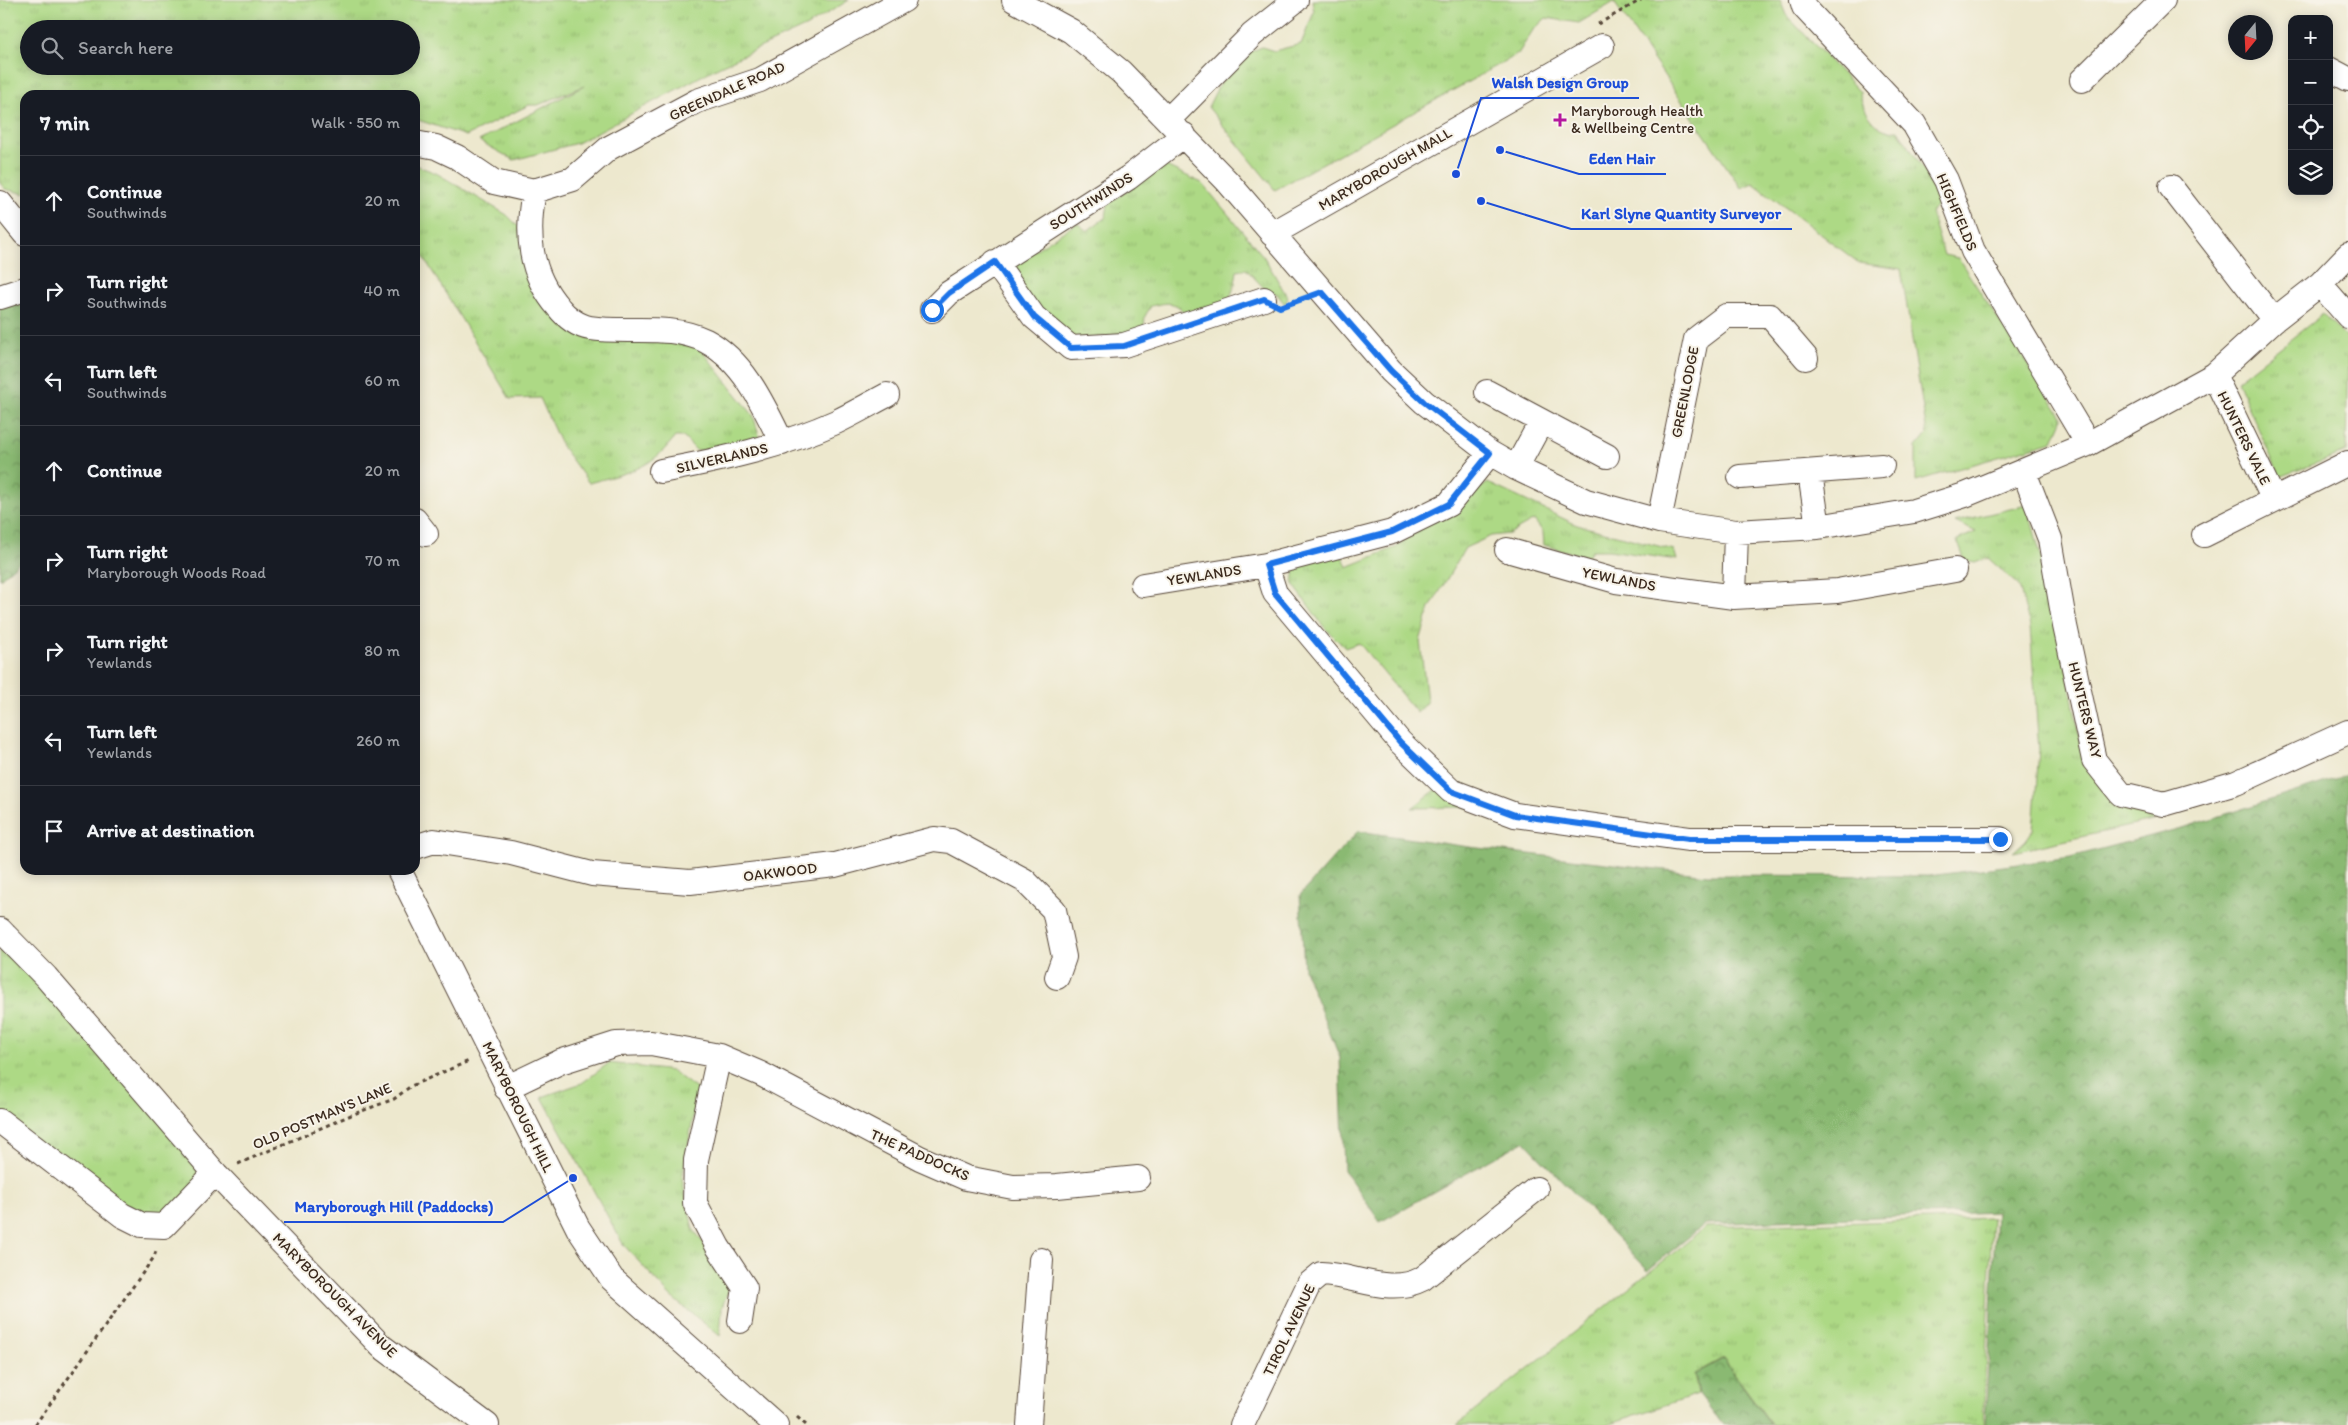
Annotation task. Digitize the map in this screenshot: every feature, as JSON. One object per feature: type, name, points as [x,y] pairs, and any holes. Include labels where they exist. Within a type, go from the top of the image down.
[{"type":"street","name":"GREENDALE ROAD","points":[[420,144],[436,147],[457,157],[494,182],[534,190],[573,178],[609,148],[697,101],[760,80],[904,0]]},
{"type":"street","points":[[1014,0],[1071,30],[1121,72],[1227,181],[1391,371],[1424,402],[1490,453],[1516,468],[1586,500],[1659,521],[1736,532],[1818,527],[1914,512],[2024,472],[2088,444],[2214,375],[2274,320],[2320,284],[2348,255]]},
{"type":"street","points":[[1176,127],[1252,35],[1296,0]]},
{"type":"street","name":"HIGHFIELDS","points":[[1802,0],[1804,7],[1914,124],[1946,180],[1973,251],[2088,444]]},
{"type":"street","points":[[2082,80],[2161,1]]},
{"type":"street","name":"MARYBOROUGH MALL","points":[[1272,234],[1602,46]]},
{"type":"street","points":[[2333,71],[2348,79]]},
{"type":"street","name":"SOUTHWINDS","points":[[932,310],[949,293],[995,262],[1128,178],[1176,127]]},
{"type":"street","points":[[2171,186],[2274,320]]},
{"type":"street","name":"SILVERLANDS","points":[[534,190],[530,217],[530,244],[536,272],[549,297],[567,317],[588,327],[666,330],[690,335],[706,342],[722,353],[760,397],[782,443]]},
{"type":"street","points":[[0,202],[20,228]]},
{"type":"street","points":[[995,262],[1034,317],[1071,348],[1124,346],[1264,299]]},
{"type":"street","points":[[2320,284],[2348,316]]},
{"type":"street","points":[[0,297],[20,291]]},
{"type":"street","name":"GREENLODGE","points":[[1659,521],[1696,339],[1726,316],[1770,316],[1806,358]]},
{"type":"street","name":"HUNTERS VALE","points":[[2214,375],[2274,500]]},
{"type":"street","points":[[1487,392],[1540,422],[1607,456]]},
{"type":"street","name":"SILVERLANDS","points":[[662,471],[723,460],[782,443],[836,422],[887,395]]},
{"type":"street","points":[[1516,468],[1540,422]]},
{"type":"street","name":"YEWLANDS","points":[[1143,585],[1266,565],[1392,532],[1449,504],[1490,453]]},
{"type":"street","name":"HUNTERS VALE","points":[[2204,535],[2348,463]]},
{"type":"street","points":[[1740,477],[1882,466]]},
{"type":"street","name":"HUNTERS WAY","points":[[2024,472],[2050,538],[2065,626],[2094,760],[2121,794],[2164,804],[2236,783],[2348,732]]},
{"type":"street","points":[[1810,473],[1818,527]]},
{"type":"street","points":[[1734,597],[1736,532]]},
{"type":"street","name":"YEWLANDS","points":[[1507,550],[1616,581],[1734,597],[1837,591],[1955,570]]},
{"type":"street","points":[[1266,565],[1275,593],[1400,742],[1451,791],[1515,815],[1689,839],[2000,839]]},
{"type":"street","name":"OAKWOOD","points":[[420,845],[434,841],[510,853],[592,874],[690,882],[835,865],[934,839],[951,841],[1024,880],[1054,910],[1064,957],[1057,977]]},
{"type":"street","name":"MARYBOROUGH HILL","points":[[402,875],[506,1088],[578,1228],[612,1279],[776,1425]]},
{"type":"street","name":"MARYBOROUGH AVENUE","points":[[0,930],[46,977],[215,1173],[381,1346],[487,1425]]},
{"type":"street","name":"THE PADDOCKS","points":[[506,1088],[560,1062],[616,1044],[651,1042],[720,1056],[761,1074],[920,1158],[966,1178],[1012,1187],[1057,1186],[1138,1178]]},
{"type":"street","points":[[720,1056],[696,1160],[695,1203],[718,1247],[745,1288],[740,1321]]},
{"type":"street","points":[[0,1121],[122,1215],[142,1225],[164,1226],[215,1173]]},
{"type":"street","name":"TIROL AVENUE","points":[[1242,1425],[1309,1284],[1321,1274],[1338,1274],[1393,1288],[1409,1286],[1422,1280],[1536,1189]]},
{"type":"street","points":[[1030,1425],[1041,1260]]},
{"type":"path","points":[[1602,46],[1593,26],[1641,0]]},
{"type":"path","points":[[1264,299],[1280,307],[1322,292]]},
{"type":"path","name":"OLD POSTMAN'S LANE","points":[[215,1173],[351,1114],[394,1099],[411,1086],[490,1052]]},
{"type":"path","points":[[34,1425],[154,1257],[164,1226]]},
{"type":"green space","points":[[0,0],[849,0],[807,26],[720,66],[577,143],[514,160],[479,141],[584,86],[538,105],[529,105],[466,136],[420,121],[420,90],[20,90],[20,193],[5,189],[0,183]]},
{"type":"green space","points":[[1312,0],[1780,0],[1786,15],[1860,92],[1868,114],[1876,124],[1886,130],[1898,130],[1942,198],[1931,213],[1944,255],[1958,258],[2063,418],[2053,441],[1916,481],[1916,447],[1927,434],[1901,269],[1859,263],[1753,183],[1741,188],[1614,2],[1579,23],[1546,18],[1533,30],[1518,54],[1275,190],[1208,107],[1218,87],[1244,54],[1262,47],[1274,51],[1301,44],[1314,12]]},
{"type":"green space","points":[[1164,165],[1202,183],[1264,257],[1288,298],[1285,304],[1277,294],[1264,288],[1246,269],[1237,271],[1229,301],[1198,314],[1184,312],[1173,304],[1161,304],[1151,306],[1145,316],[1144,327],[1124,336],[1071,338],[1025,295],[1013,271],[1018,261],[1077,223],[1087,231],[1106,217],[1108,204]]},
{"type":"green space","points":[[420,167],[436,173],[507,215],[518,226],[530,282],[555,317],[700,348],[753,415],[760,438],[697,451],[683,437],[675,437],[647,464],[626,473],[589,483],[561,445],[540,398],[510,399],[420,251]]},
{"type":"green space","points":[[20,301],[20,561],[0,579],[0,302]]},
{"type":"green space","points":[[2323,314],[2348,339],[2346,452],[2280,477],[2237,381]]},
{"type":"green space","points":[[1488,483],[1577,525],[1674,550],[1677,560],[1609,550],[1592,550],[1587,557],[1544,545],[1543,532],[1534,520],[1509,534],[1491,536],[1465,548],[1430,608],[1420,641],[1427,701],[1417,713],[1359,643],[1345,648],[1324,627],[1293,584],[1295,568],[1323,555],[1343,557],[1347,567],[1397,547],[1414,530]]},
{"type":"green space","points":[[2027,505],[2055,607],[2084,760],[2105,794],[2162,815],[2200,803],[2152,821],[2013,852],[2026,840],[2033,830],[2039,750],[2030,626],[2019,586],[1988,558],[1975,563],[1965,561],[1957,540],[1976,532],[1955,522]]},
{"type":"green space","points":[[2348,775],[2348,1425],[1985,1425],[1996,1212],[1705,1224],[1648,1270],[1524,1141],[1380,1222],[1344,1170],[1340,1058],[1304,969],[1300,895],[1358,831],[1469,847],[1708,875],[1929,876],[2071,857],[2189,826]]},
{"type":"green space","points":[[1437,789],[1475,807],[1412,808]]},
{"type":"green space","points":[[0,931],[215,1173],[164,1226],[142,1225],[0,1120]]},
{"type":"green space","points":[[609,1063],[672,1071],[698,1090],[682,1179],[693,1229],[717,1261],[729,1289],[722,1307],[720,1336],[670,1296],[623,1244],[542,1097],[582,1083]]},
{"type":"green space","points":[[1992,1218],[1983,1425],[1772,1425],[1723,1358],[1694,1374],[1698,1394],[1605,1425],[1457,1425],[1706,1227]]},
{"type":"green space","points":[[1723,1359],[1771,1425],[1723,1425],[1699,1394],[1695,1374]]},
{"type":"place","name":"Maryborough Health & Wellbeing Centre","points":[[1560,120]]},
{"type":"place","name":"Eden Hair","points":[[1500,150]]},
{"type":"place","name":"Walsh Design Group","points":[[1456,174]]},
{"type":"place","name":"Karl Slyne Quantity Surveyor","points":[[1481,201]]},
{"type":"place","name":"Maryborough Hill (Paddocks)","points":[[573,1178]]},
{"type":"route","points":[[932,310],[949,293],[995,262],[1034,317],[1071,348],[1124,346],[1264,299],[1280,307],[1322,292],[1391,371],[1424,402],[1490,453],[1449,504],[1392,532],[1266,565],[1275,593],[1400,742],[1451,791],[1515,815],[1689,839],[2000,839]]}]
